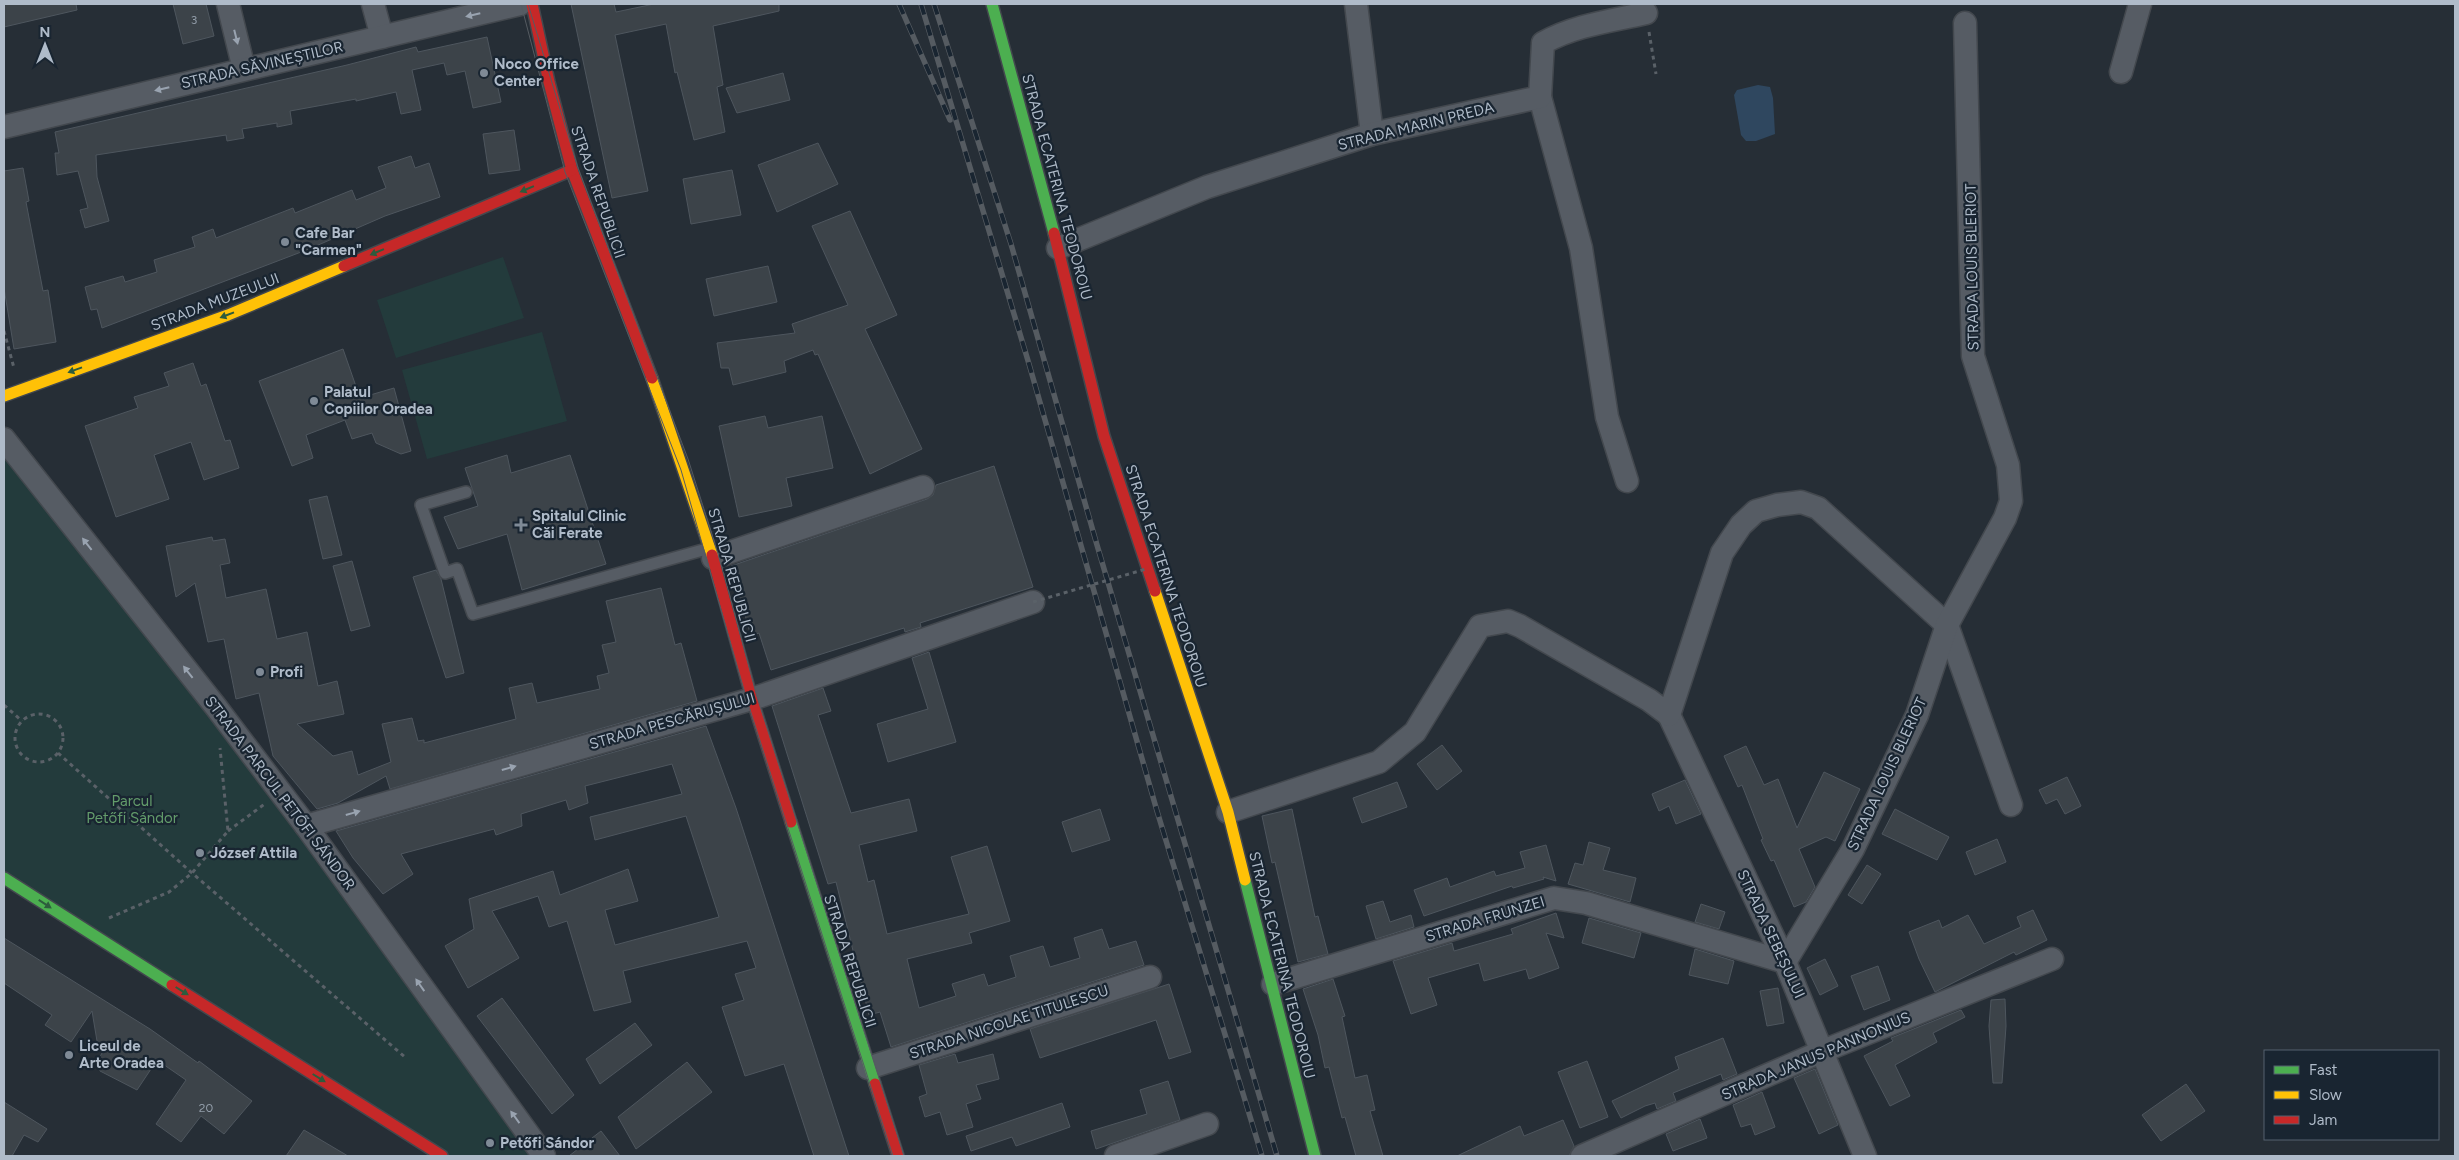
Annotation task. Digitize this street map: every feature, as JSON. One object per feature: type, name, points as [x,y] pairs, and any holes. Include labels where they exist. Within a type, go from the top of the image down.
[{"type":"main road","name":"STRADA REPUBLICII","points":[[532,4],[548,82],[572,170],[666,415],[711,552],[752,699],[868,1068],[898,1156]]},
{"type":"main road","name":"STRADA ECATERINA TEODOROIU","points":[[992,4],[1058,248],[1104,436],[1146,569],[1228,812],[1315,1156]]},
{"type":"main road","name":"STRADA MUZEULUI","points":[[4,396],[228,315],[572,170]]},
{"type":"main road","points":[[4,878],[442,1156]]},
{"type":"street","points":[[228,4],[244,69]]},
{"type":"street","points":[[373,4],[382,37]]},
{"type":"street","name":"STRADA SĂVINEȘTILOR","points":[[4,126],[520,4]]},
{"type":"street","points":[[1356,4],[1372,134]]},
{"type":"street","points":[[2121,72],[2140,4]]},
{"type":"street","points":[[1627,481],[1607,417],[1581,248],[1540,97],[1544,43],[1560,34],[1580,27],[1646,13]]},
{"type":"street","name":"STRADA LOUIS BLERIOT","points":[[1785,962],[1853,849],[1913,724],[1947,625],[2004,518],[2011,501],[2008,465],[1973,356],[1965,23]]},
{"type":"street","name":"STRADA MARIN PREDA","points":[[1058,248],[1207,187],[1372,134],[1540,97]]},
{"type":"street","name":"STRADA PARCUL PETŐFI SÁNDOR","points":[[4,439],[216,707],[306,826],[544,1156]]},
{"type":"street","points":[[711,552],[923,486]]},
{"type":"street","points":[[1228,812],[1379,762],[1415,732],[1480,626],[1508,622],[1520,626],[1649,700],[1669,715],[1722,553],[1741,525],[1756,511],[1777,505],[1801,502],[1818,508],[1947,625],[2011,805]]},
{"type":"street","name":"STRADA PESCĂRUȘULUI","points":[[306,826],[752,699],[1033,602]]},
{"type":"street","name":"STRADA SEBEȘULUI","points":[[1669,715],[1785,962],[1823,1051],[1857,1153]]},
{"type":"street","name":"STRADA FRUNZEI","points":[[1273,984],[1554,898],[1586,904],[1785,962]]},
{"type":"street","name":"STRADA JANUS PANNONIUS","points":[[1582,1156],[1823,1051],[2052,959]]},
{"type":"street","name":"STRADA NICOLAE TITULESCU","points":[[868,1068],[1150,977]]},
{"type":"street","points":[[1116,1156],[1207,1124]]},
{"type":"lane","points":[[466,492],[422,505],[445,573],[456,569],[473,614],[711,552]]},
{"type":"path","points":[[1646,13],[1656,74]]},
{"type":"path","points":[[4,331],[20,390]]},
{"type":"path","points":[[1033,602],[1146,569]]},
{"type":"path","points":[[4,705],[22,720]]},
{"type":"path","points":[[38,713],[55,720],[63,736],[62,745],[58,753],[51,759],[42,762],[32,761],[23,756],[17,748],[14,738],[22,720],[38,713]]},
{"type":"path","points":[[220,742],[228,831]]},
{"type":"path","points":[[58,753],[192,873],[406,1058]]},
{"type":"path","points":[[83,929],[169,892],[192,873],[228,831],[280,792]]},
{"type":"green space","points":[[503,257],[524,318],[396,358],[377,300]]},
{"type":"green space","points":[[542,332],[567,421],[427,459],[402,370]]},
{"type":"green space","name":"Parcul Petőfi Sándor","points":[[4,438],[545,1156],[441,1156],[4,878]]},
{"type":"water","points":[[1758,85],[1770,87],[1773,98],[1775,134],[1756,141],[1746,141],[1741,135],[1734,95],[1737,90]]},
{"type":"building","points":[[4,4],[76,4],[77,10],[4,27]]},
{"type":"building","points":[[173,4],[206,4],[214,36],[183,44]]},
{"type":"building","points":[[571,4],[614,4],[616,12],[654,4],[779,4],[779,11],[713,26],[723,85],[717,87],[725,132],[694,140],[677,72],[675,73],[666,24],[615,35],[648,191],[612,198]]},
{"type":"building","points":[[487,37],[501,102],[473,108],[465,71],[447,75],[444,63],[412,70],[421,110],[401,114],[396,92],[356,101],[356,99],[290,111],[292,124],[277,127],[277,123],[242,129],[244,138],[227,141],[226,135],[96,155],[97,177],[109,221],[85,228],[80,210],[88,208],[78,171],[57,175],[55,153],[59,153],[55,132],[347,65],[416,47],[418,52]]},
{"type":"building","points":[[783,73],[790,100],[737,113],[726,88]]},
{"type":"building","points":[[514,130],[520,170],[489,174],[483,134]]},
{"type":"building","points":[[818,143],[838,184],[777,212],[758,165]]},
{"type":"building","points":[[411,156],[415,168],[429,163],[440,197],[385,216],[309,249],[102,328],[97,309],[91,310],[85,287],[123,276],[125,282],[157,272],[154,260],[195,247],[192,237],[213,229],[216,238],[293,208],[295,213],[352,190],[356,200],[386,188],[378,167]]},
{"type":"building","points":[[23,168],[29,201],[26,202],[43,291],[48,290],[56,342],[14,349],[4,288],[4,171]]},
{"type":"building","points":[[732,170],[741,215],[691,224],[683,179]]},
{"type":"building","points":[[850,211],[897,315],[865,329],[922,449],[870,474],[818,354],[815,355],[813,350],[784,361],[786,372],[733,385],[729,368],[721,368],[717,343],[795,333],[792,324],[848,305],[812,226]]},
{"type":"building","points":[[768,266],[777,302],[714,316],[706,279]]},
{"type":"building","name":"Palatul Copiilor Oradea","points":[[343,349],[360,398],[394,388],[411,451],[401,454],[376,443],[372,433],[352,439],[345,420],[306,435],[313,458],[292,466],[259,381]]},
{"type":"building","points":[[193,363],[201,386],[206,384],[225,441],[230,440],[239,468],[204,480],[191,442],[154,455],[169,499],[116,517],[85,426],[138,408],[134,397],[169,386],[164,373]]},
{"type":"building","points":[[765,416],[768,428],[822,416],[833,468],[786,478],[792,506],[739,517],[719,426]]},
{"type":"building","name":"Spitalul Clinic Căi Ferate","points":[[507,455],[511,473],[570,455],[606,564],[522,590],[507,534],[458,549],[444,517],[478,506],[465,468]]},
{"type":"building","points":[[994,466],[1033,587],[920,623],[921,627],[905,632],[904,628],[771,670],[759,633],[751,636],[731,566],[927,499],[933,495],[936,485]]},
{"type":"building","points":[[327,496],[342,555],[323,559],[309,500]]},
{"type":"building","points":[[212,537],[213,541],[225,539],[230,563],[220,565],[226,598],[266,589],[277,639],[307,632],[318,686],[337,681],[344,714],[297,724],[333,756],[352,751],[358,775],[391,762],[382,724],[412,718],[418,741],[424,740],[424,743],[516,719],[509,688],[532,683],[537,703],[600,689],[597,676],[609,673],[602,645],[616,642],[606,601],[661,588],[675,645],[681,643],[697,701],[390,789],[386,776],[338,803],[317,809],[273,756],[259,693],[236,699],[224,639],[208,642],[195,583],[176,597],[166,546]]},
{"type":"building","points":[[352,561],[370,626],[351,631],[333,566]]},
{"type":"building","points":[[436,570],[441,579],[464,673],[446,678],[413,577]]},
{"type":"building","points":[[929,652],[956,742],[888,762],[877,724],[928,709],[912,658]]},
{"type":"building","points":[[823,688],[831,711],[818,715],[851,813],[909,799],[917,831],[859,845],[868,882],[874,880],[887,934],[969,914],[951,857],[987,846],[1010,921],[969,933],[972,943],[907,959],[919,1008],[956,996],[952,984],[984,974],[988,986],[1016,977],[1010,956],[1043,946],[1050,967],[1080,958],[1074,938],[1102,929],[1109,949],[1136,941],[1144,965],[891,1047],[880,1012],[869,1015],[836,882],[828,884],[772,706]]},
{"type":"building","points":[[706,726],[736,808],[849,1156],[814,1156],[784,1064],[745,1076],[722,1007],[744,1000],[735,974],[756,968],[747,941],[623,971],[631,1002],[594,1011],[567,921],[549,927],[538,896],[492,911],[519,958],[468,988],[445,946],[474,929],[469,899],[553,871],[560,895],[628,869],[638,901],[605,910],[615,945],[719,917],[686,816],[595,840],[590,817],[682,794],[672,764],[585,786],[588,803],[569,810],[566,800],[521,814],[522,826],[496,835],[494,829],[401,854],[413,874],[383,894],[353,858],[336,831]]},
{"type":"building","points":[[1442,745],[1462,771],[1437,790],[1417,764]]},
{"type":"building","points":[[1746,746],[1764,785],[1778,779],[1797,828],[1824,772],[1860,789],[1835,841],[1826,837],[1799,849],[1815,887],[1806,902],[1794,907],[1774,860],[1771,861],[1761,840],[1763,839],[1742,785],[1738,787],[1724,756]]},
{"type":"building","points":[[2067,777],[2081,806],[2065,814],[2057,799],[2046,804],[2039,790]]},
{"type":"building","points":[[1685,780],[1701,814],[1676,824],[1669,806],[1659,811],[1652,794]]},
{"type":"building","points":[[1397,782],[1407,807],[1362,823],[1353,798]]},
{"type":"building","points":[[1100,809],[1110,840],[1072,852],[1062,822]]},
{"type":"building","points":[[1292,809],[1315,917],[1318,916],[1328,954],[1298,962],[1275,862],[1272,863],[1262,816]]},
{"type":"building","points":[[1895,809],[1949,837],[1937,860],[1882,834]]},
{"type":"building","points":[[1997,839],[2006,862],[1975,875],[1966,852]]},
{"type":"building","points":[[1589,842],[1610,848],[1603,870],[1636,878],[1630,902],[1568,884],[1575,863],[1583,865]]},
{"type":"building","points":[[1546,845],[1556,881],[1543,877],[1544,879],[1513,888],[1512,886],[1424,916],[1414,890],[1447,878],[1450,887],[1494,871],[1496,876],[1525,868],[1520,852]]},
{"type":"building","points":[[1867,865],[1881,874],[1862,904],[1848,895]]},
{"type":"building","points":[[1383,901],[1390,922],[1411,915],[1414,927],[1376,939],[1366,906]]},
{"type":"building","points":[[1701,904],[1725,912],[1719,929],[1695,922]]},
{"type":"building","points":[[2033,910],[2047,940],[2016,955],[2014,952],[1935,992],[1919,959],[1909,932],[1939,920],[1942,928],[1968,915],[1984,944],[2021,927],[2017,917]]},
{"type":"building","points":[[1556,913],[1564,938],[1546,933],[1559,968],[1529,979],[1526,969],[1484,981],[1479,963],[1428,978],[1437,1005],[1411,1014],[1393,961],[1452,943],[1454,951],[1513,934],[1511,929]]},
{"type":"building","points":[[1589,918],[1641,933],[1634,958],[1582,943]]},
{"type":"building","points":[[4,938],[150,1029],[198,1063],[199,1061],[252,1101],[224,1134],[201,1116],[181,1142],[156,1124],[186,1080],[157,1060],[137,1090],[100,1071],[97,1061],[106,1047],[97,1041],[92,1011],[71,1042],[45,1025],[52,1015],[4,983]]},
{"type":"building","points":[[1695,949],[1734,961],[1728,984],[1689,975]]},
{"type":"building","points":[[1825,959],[1838,986],[1820,995],[1807,968]]},
{"type":"building","points":[[1878,966],[1890,1000],[1864,1010],[1851,976]]},
{"type":"building","points":[[1333,979],[1345,1016],[1342,1017],[1355,1078],[1367,1075],[1375,1110],[1370,1111],[1383,1156],[1356,1156],[1345,1117],[1342,1118],[1329,1067],[1325,1068],[1318,1035],[1303,989]]},
{"type":"building","points":[[1169,984],[1191,1052],[1169,1059],[1156,1020],[1040,1058],[1030,1029]]},
{"type":"building","points":[[1778,988],[1784,1023],[1767,1026],[1760,991]]},
{"type":"building","points":[[502,998],[574,1095],[552,1114],[477,1016]]},
{"type":"building","points":[[2005,999],[2006,1026],[2002,1083],[1993,1083],[1989,1026],[1991,1000]]},
{"type":"building","points":[[1961,1010],[1965,1017],[1933,1033],[1937,1042],[1895,1065],[1910,1096],[1890,1106],[1864,1056],[1893,1041],[1891,1038]]},
{"type":"building","points":[[635,1023],[652,1045],[600,1084],[586,1059]]},
{"type":"building","points":[[1723,1038],[1737,1074],[1723,1080],[1721,1074],[1673,1093],[1676,1101],[1657,1109],[1655,1103],[1645,1106],[1621,1118],[1612,1101],[1679,1069],[1675,1057]]},
{"type":"building","points":[[955,1054],[958,1063],[993,1054],[999,1079],[976,1085],[981,1099],[966,1104],[973,1127],[947,1135],[940,1112],[925,1117],[919,1097],[927,1094],[919,1065]]},
{"type":"building","points":[[1587,1061],[1608,1117],[1580,1128],[1558,1072]]},
{"type":"building","points":[[687,1062],[712,1092],[636,1149],[618,1117]]},
{"type":"building","points":[[1815,1069],[1838,1125],[1819,1134],[1794,1078]]},
{"type":"building","points":[[1168,1081],[1180,1120],[1096,1149],[1091,1131],[1147,1114],[1140,1090]]},
{"type":"building","points":[[2186,1084],[2205,1111],[2161,1141],[2142,1115]]},
{"type":"building","points":[[1762,1092],[1775,1127],[1755,1135],[1751,1124],[1741,1127],[1733,1105]]},
{"type":"building","points":[[4,1102],[47,1129],[38,1142],[24,1135],[12,1156],[4,1156]]},
{"type":"building","points":[[1062,1103],[1070,1127],[1016,1146],[1012,1137],[971,1151],[966,1136]]},
{"type":"building","points":[[1700,1119],[1707,1138],[1673,1151],[1666,1134]]},
{"type":"building","points":[[1563,1120],[1574,1146],[1569,1156],[1457,1156],[1520,1126],[1524,1136]]},
{"type":"building","points":[[304,1130],[348,1156],[286,1156]]},
{"type":"building","points":[[601,1131],[620,1156],[569,1156]]},
{"type":"tram line","points":[[521,4],[565,172],[681,470],[747,700],[893,1156]]},
{"type":"tram line","points":[[528,4],[578,168],[688,459],[719,556],[757,697],[904,1156]]},
{"type":"railway","points":[[899,4],[950,120]]},
{"type":"railway","points":[[921,4],[1029,364],[1157,811],[1262,1156]]},
{"type":"railway","points":[[934,4],[1011,244],[1097,545],[1277,1156]]},
{"type":"traffic: fast","points":[[992,4],[1054,233]]},
{"type":"traffic: fast","points":[[791,822],[875,1084]]},
{"type":"traffic: fast","points":[[4,878],[172,985]]},
{"type":"traffic: fast","points":[[1245,880],[1315,1156]]},
{"type":"traffic: slow","points":[[4,396],[228,315],[344,266]]},
{"type":"traffic: slow","points":[[652,378],[712,555]]},
{"type":"traffic: slow","points":[[1155,591],[1228,812],[1245,880]]},
{"type":"traffic: jam","points":[[532,4],[549,82],[572,170],[652,378]]},
{"type":"traffic: jam","points":[[344,266],[572,170]]},
{"type":"traffic: jam","points":[[1054,233],[1104,436],[1155,591]]},
{"type":"traffic: jam","points":[[712,555],[752,699],[791,822]]},
{"type":"traffic: jam","points":[[172,985],[442,1156]]},
{"type":"traffic: jam","points":[[875,1084],[898,1156]]},
{"type":"place","name":"Noco Office Center","points":[[484,73]]},
{"type":"place","name":"Cafe Bar \"Carmen\"","points":[[285,242]]},
{"type":"place","name":"Palatul Copiilor Oradea","points":[[314,401]]},
{"type":"place","name":"Spitalul Clinic Căi Ferate","points":[[521,525]]},
{"type":"place","name":"Profi","points":[[260,672]]},
{"type":"place","name":"József Attila","points":[[200,853]]},
{"type":"place","name":"Liceul de Arte Oradea","points":[[69,1055]]},
{"type":"place","name":"Petőfi Sándor","points":[[490,1143]]}]
